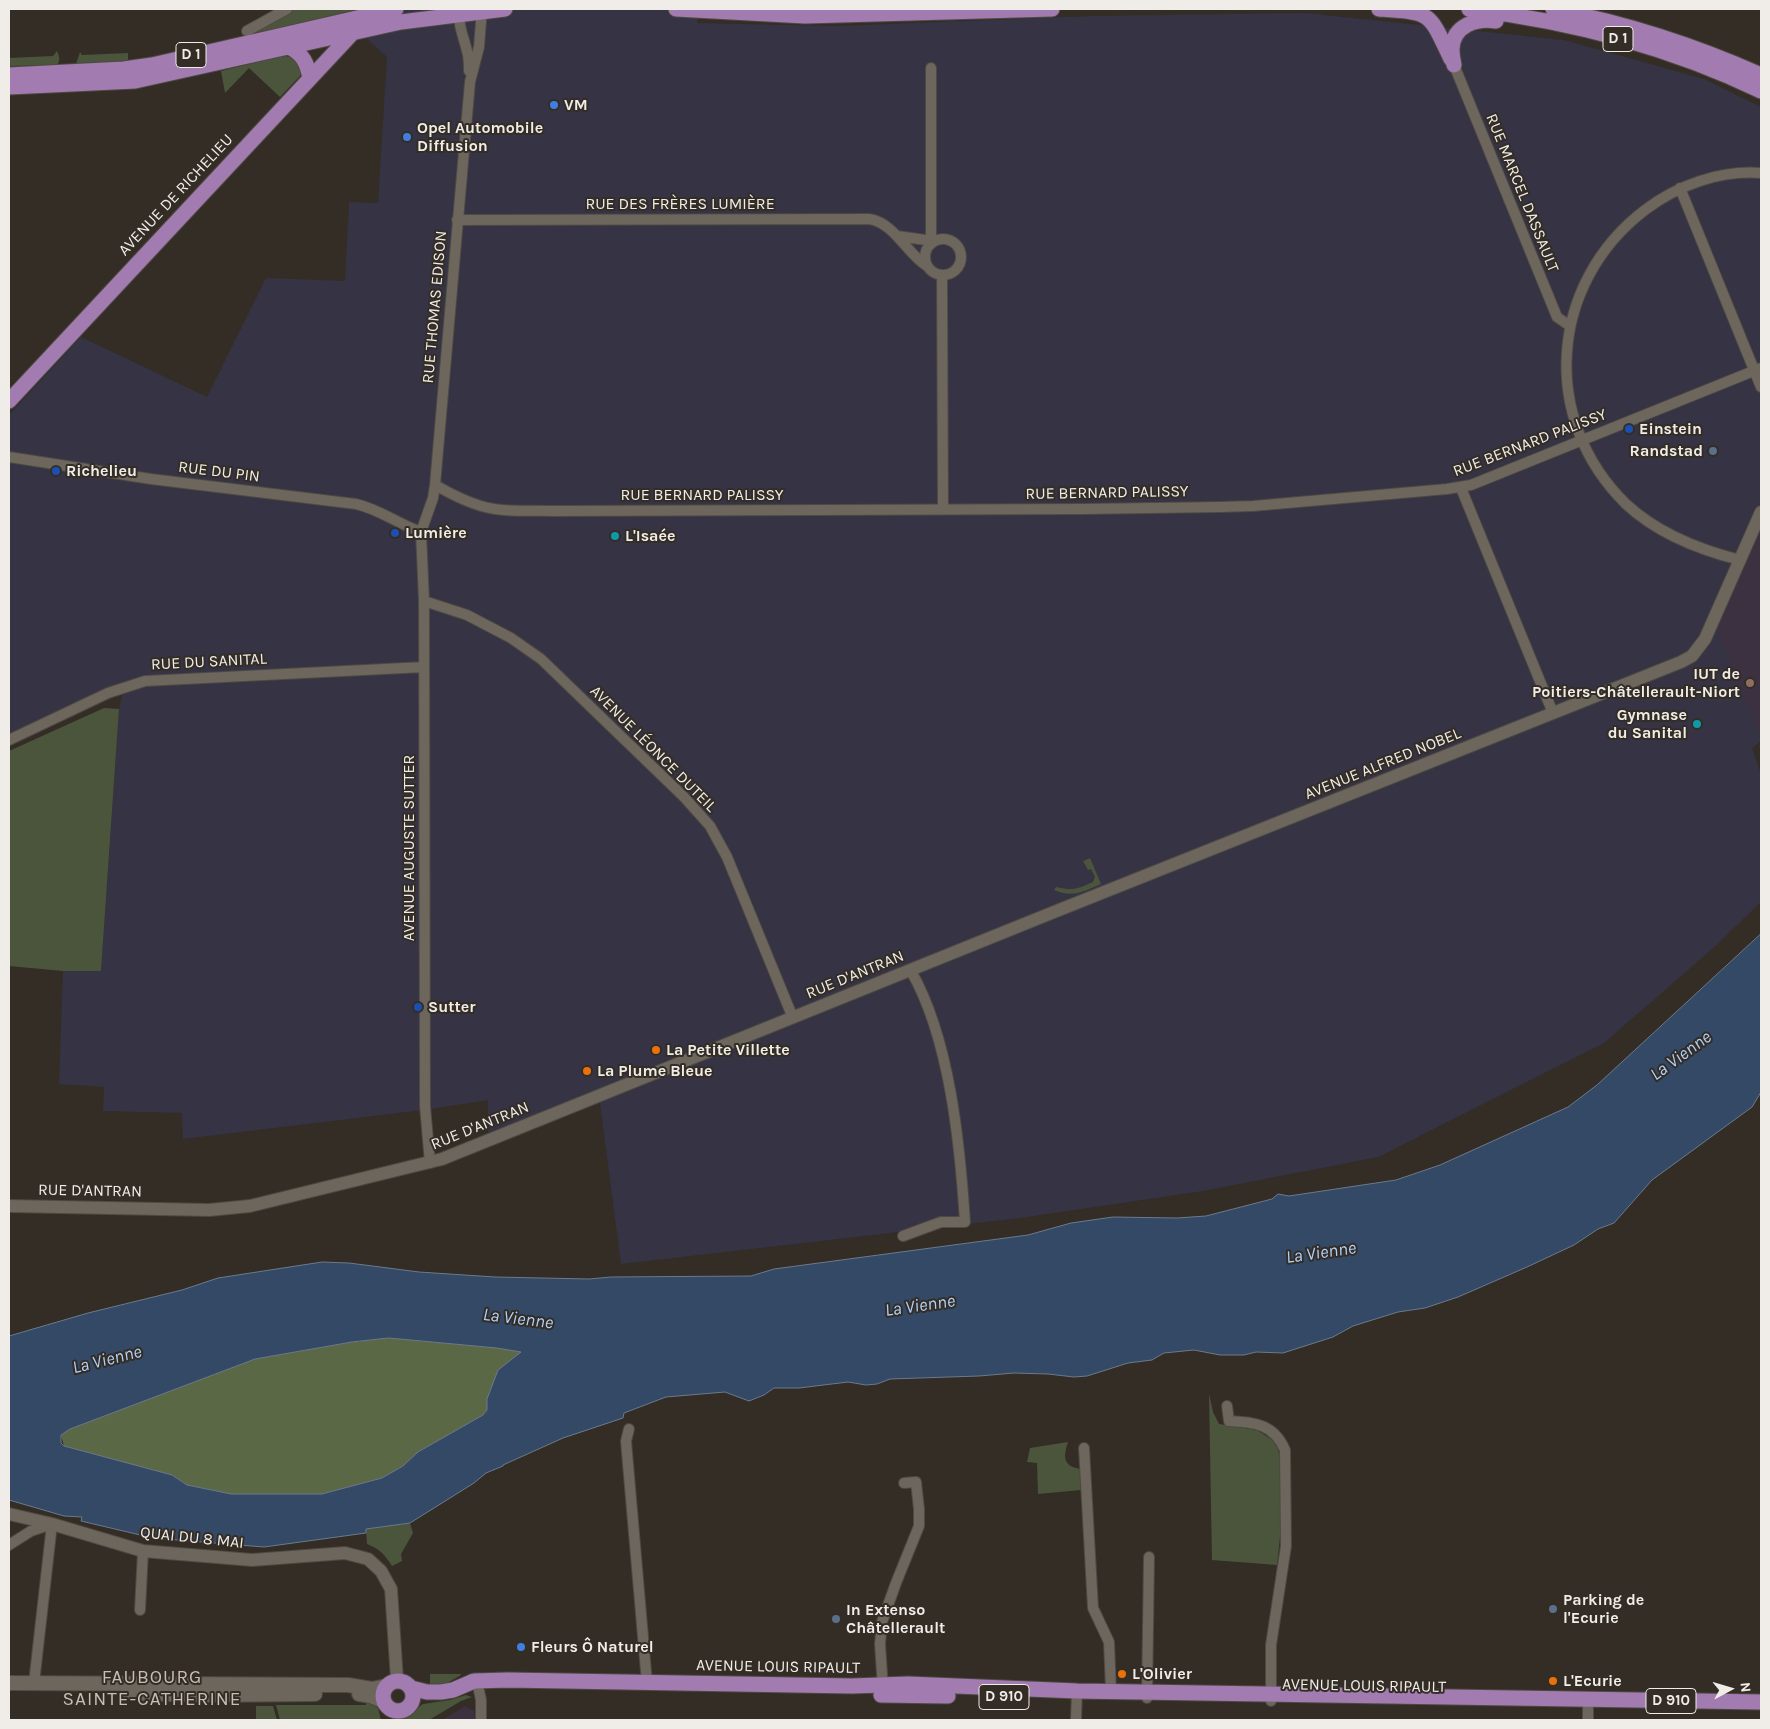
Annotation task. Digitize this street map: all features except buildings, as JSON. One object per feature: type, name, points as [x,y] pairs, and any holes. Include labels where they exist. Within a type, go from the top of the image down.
[{"type":"main road","name":"D 1","points":[[9,74],[124,69],[373,11],[396,9]]},
{"type":"main road","name":"D 1","points":[[9,88],[135,81],[354,31],[460,11],[505,9]]},
{"type":"main road","points":[[676,9],[798,16],[1052,9]]},
{"type":"main road","points":[[1379,9],[1424,14],[1437,28],[1454,65]]},
{"type":"main road","name":"D 1","points":[[1469,9],[1525,17],[1586,30],[1715,70],[1761,91]]},
{"type":"main road","name":"D 1","points":[[1553,9],[1608,21],[1660,36],[1719,57],[1761,75]]},
{"type":"main road","name":"AVENUE DE RICHELIEU","points":[[9,401],[373,11]]},
{"type":"main road","points":[[1454,65],[1452,48],[1457,34],[1467,24],[1484,19],[1556,30],[1715,70]]},
{"type":"main road","points":[[290,47],[297,51],[306,62],[310,78]]},
{"type":"main road","name":"AVENUE LOUIS RIPAULT","points":[[396,1707],[427,1692],[447,1691],[508,1680],[883,1690]]},
{"type":"main road","points":[[9,1683],[348,1685],[372,1689],[392,1683],[405,1682],[396,1707]]},
{"type":"main road","points":[[392,1683],[383,1691],[396,1707]]},
{"type":"main road","name":"AVENUE LOUIS RIPAULT","points":[[478,1684],[883,1690],[908,1684],[1077,1694],[1585,1706]]},
{"type":"main road","name":"AVENUE LOUIS RIPAULT","points":[[1077,1694],[1111,1691],[1147,1696]]},
{"type":"main road","name":"D 910","points":[[9,1693],[347,1694],[371,1696],[396,1707]]},
{"type":"main road","name":"D 910","points":[[1585,1706],[1761,1702]]},
{"type":"main road","name":"D 910","points":[[1585,1706],[1761,1709]]},
{"type":"street","points":[[248,31],[287,9]]},
{"type":"street","name":"RUE THOMAS EDISON","points":[[420,532],[435,485],[470,82],[478,47],[482,10]]},
{"type":"street","name":"RUE THOMAS EDISON","points":[[460,11],[462,34],[468,53],[470,82]]},
{"type":"street","name":"RUE MARCEL DASSAULT","points":[[1454,65],[1557,317],[1570,326]]},
{"type":"street","points":[[931,68],[931,244]]},
{"type":"street","points":[[1740,560],[1672,536],[1648,522],[1626,504],[1608,484],[1589,456],[1573,418],[1568,396],[1567,355],[1570,326],[1577,301],[1587,277],[1610,242],[1634,218],[1680,188],[1719,176],[1761,173]]},
{"type":"street","points":[[1680,188],[1758,370],[1761,387]]},
{"type":"street","name":"RUE DES FRÈRES LUMIÈRE","points":[[457,220],[860,218],[880,222],[897,236],[912,255],[927,266]]},
{"type":"street","name":"RUE DES FRÈRES LUMIÈRE","points":[[897,236],[926,240],[931,244]]},
{"type":"street","points":[[936,240],[953,242],[960,252],[960,263],[957,268],[948,274],[942,275],[931,271],[927,266],[925,252],[931,244],[936,240]]},
{"type":"street","points":[[942,275],[943,510]]},
{"type":"street","name":"RUE BERNARD PALISSY","points":[[435,485],[459,498],[482,506],[507,510],[943,510],[1245,506],[1462,488],[1758,370]]},
{"type":"street","name":"RUE DU PIN","points":[[9,457],[179,482],[356,504],[376,510],[408,528],[420,532]]},
{"type":"street","points":[[1462,488],[1553,713]]},
{"type":"street","name":"AVENUE ALFRED NOBEL","points":[[937,960],[1681,662],[1692,656],[1705,639],[1761,512]]},
{"type":"street","name":"AVENUE AUGUSTE SUTTER","points":[[420,532],[424,602],[425,1106],[430,1163]]},
{"type":"street","name":"AVENUE LÉONCE DUTEIL","points":[[424,602],[450,608],[467,615],[511,638],[541,659],[684,797],[710,826],[727,857],[792,1018]]},
{"type":"street","name":"RUE DU SANITAL","points":[[9,740],[108,693],[145,680],[424,667]]},
{"type":"street","name":"RUE D'ANTRAN","points":[[9,1206],[230,1209],[259,1204],[430,1163],[937,960]]},
{"type":"street","points":[[903,1236],[941,1222],[965,1222],[960,1155],[943,1058],[925,1000],[911,971]]},
{"type":"street","points":[[1227,1406],[1229,1421],[1252,1422],[1267,1429],[1280,1439],[1285,1450],[1286,1546],[1271,1645],[1271,1698]]},
{"type":"street","points":[[629,1429],[626,1441],[646,1683]]},
{"type":"street","points":[[1084,1448],[1093,1608],[1109,1642],[1111,1691]]},
{"type":"street","points":[[883,1690],[880,1644],[882,1622],[917,1532],[919,1521],[916,1482],[904,1483]]},
{"type":"street","name":"QUAI DU 8 MAI","points":[[9,1514],[52,1524],[143,1551],[252,1560],[345,1554],[368,1558],[381,1571],[391,1589],[392,1683]]},
{"type":"street","points":[[9,1545],[31,1531],[52,1524],[34,1683]]},
{"type":"street","points":[[140,1610],[143,1551]]},
{"type":"street","points":[[1147,1696],[1149,1557]]},
{"type":"street","points":[[478,1684],[481,1700],[481,1720]]},
{"type":"street","points":[[1076,1720],[1077,1694]]},
{"type":"shaded area","points":[[390,9],[698,9],[697,23],[836,26],[1093,16],[1305,13],[1564,40],[1704,79],[1761,107],[1761,741],[1752,748],[1761,774],[1761,902],[1711,950],[1604,1043],[1378,1157],[1203,1191],[1020,1218],[621,1264],[600,1103],[488,1132],[488,1100],[431,1109],[183,1139],[182,1113],[103,1111],[104,1087],[59,1084],[63,971],[101,971],[119,709],[124,688],[9,741],[9,415],[81,337],[207,397],[266,278],[345,281],[349,202],[378,203],[387,57],[364,36]]},
{"type":"shaded area","name":"IUT de Poitiers-Châtellerault-Niort","points":[[1761,527],[1761,738],[1717,629]]},
{"type":"shaded area","points":[[465,1706],[474,1711],[475,1720],[442,1720]]},
{"type":"green space","points":[[294,9],[359,9],[252,35],[251,33]]},
{"type":"green space","points":[[57,51],[59,60],[57,65],[9,66],[9,58],[53,56]]},
{"type":"green space","points":[[80,52],[82,55],[128,53],[128,61],[76,64]]},
{"type":"green space","points":[[280,56],[292,57],[302,72],[280,97],[249,68],[225,93],[221,71]]},
{"type":"green space","points":[[104,708],[119,709],[101,971],[63,971],[9,966],[9,751]]},
{"type":"green space","points":[[1090,858],[1101,884],[1083,892],[1072,894],[1054,890],[1056,887],[1075,889],[1093,882],[1095,877],[1091,869],[1088,870],[1083,861]]},
{"type":"green space","points":[[389,1338],[521,1352],[509,1362],[487,1399],[487,1410],[483,1415],[418,1452],[403,1466],[382,1478],[322,1494],[231,1494],[187,1485],[172,1475],[64,1446],[61,1435],[70,1429],[255,1359],[352,1342]]},
{"type":"green space","points":[[1209,1394],[1213,1412],[1219,1424],[1257,1430],[1274,1441],[1278,1448],[1280,1460],[1281,1528],[1277,1565],[1212,1560]]},
{"type":"green space","points":[[1068,1442],[1065,1452],[1066,1460],[1070,1466],[1080,1469],[1081,1490],[1038,1494],[1037,1463],[1027,1462],[1030,1448]]},
{"type":"green space","points":[[410,1523],[413,1533],[401,1554],[402,1561],[392,1566],[382,1553],[367,1544],[366,1529]]},
{"type":"green space","points":[[430,1674],[461,1675],[449,1682],[450,1684],[430,1686]]},
{"type":"green space","points":[[466,1695],[472,1697],[461,1701],[429,1720],[401,1720],[423,1704],[450,1700]]},
{"type":"green space","points":[[366,1701],[378,1708],[381,1720],[280,1720],[276,1705],[366,1705]]},
{"type":"green space","points":[[256,1706],[273,1706],[277,1720],[256,1720]]},
{"type":"water","name":"La Vienne","points":[[1761,934],[1761,1092],[1752,1107],[1652,1180],[1614,1223],[1598,1229],[1574,1245],[1527,1267],[1458,1297],[1425,1308],[1398,1312],[1353,1326],[1333,1337],[1283,1353],[1256,1352],[1244,1355],[1220,1355],[1194,1350],[1164,1353],[1152,1360],[1128,1363],[1087,1376],[1074,1377],[1014,1373],[890,1379],[877,1384],[866,1385],[848,1382],[799,1388],[774,1388],[764,1395],[749,1401],[725,1392],[666,1397],[624,1413],[623,1418],[563,1438],[486,1473],[474,1483],[410,1523],[366,1529],[366,1533],[264,1547],[153,1538],[81,1521],[82,1517],[64,1516],[9,1500],[9,1336],[88,1313],[182,1290],[218,1278],[322,1262],[349,1263],[419,1272],[495,1277],[589,1279],[611,1277],[751,1276],[774,1269],[1028,1235],[1071,1223],[1113,1217],[1177,1218],[1206,1216],[1272,1199],[1278,1194],[1289,1196],[1396,1180],[1440,1165],[1568,1107],[1597,1085]],"holes":[[[389,1338],[521,1352],[498,1370],[487,1399],[487,1410],[483,1415],[418,1452],[403,1466],[382,1478],[322,1494],[231,1494],[187,1485],[172,1475],[64,1446],[61,1443],[61,1435],[70,1429],[255,1359],[352,1342]]]},
{"type":"place","name":"VM","points":[[554,105]]},
{"type":"place","name":"Opel Automobile Diffusion","points":[[407,137]]},
{"type":"place","name":"Einstein","points":[[1629,429]]},
{"type":"place","name":"Randstad","points":[[1713,451]]},
{"type":"place","name":"Richelieu","points":[[56,471]]},
{"type":"place","name":"Lumière","points":[[395,533]]},
{"type":"place","name":"L'Isaée","points":[[615,536]]},
{"type":"place","name":"IUT de Poitiers-Châtellerault-Niort","points":[[1750,683]]},
{"type":"place","name":"Gymnase du Sanital","points":[[1697,724]]},
{"type":"place","name":"Sutter","points":[[418,1007]]},
{"type":"place","name":"La Petite Villette","points":[[656,1050]]},
{"type":"place","name":"La Plume Bleue","points":[[587,1071]]},
{"type":"place","name":"Parking de l'Ecurie","points":[[1553,1609]]},
{"type":"place","name":"In Extenso Châtellerault","points":[[836,1619]]},
{"type":"place","name":"Fleurs Ô Naturel","points":[[521,1647]]},
{"type":"place","name":"L'Olivier","points":[[1122,1674]]},
{"type":"place","name":"L'Ecurie","points":[[1553,1681]]},
{"type":"district","name":"FAUBOURG SAINTE-CATHERINE","points":[[152,1689]]}]
